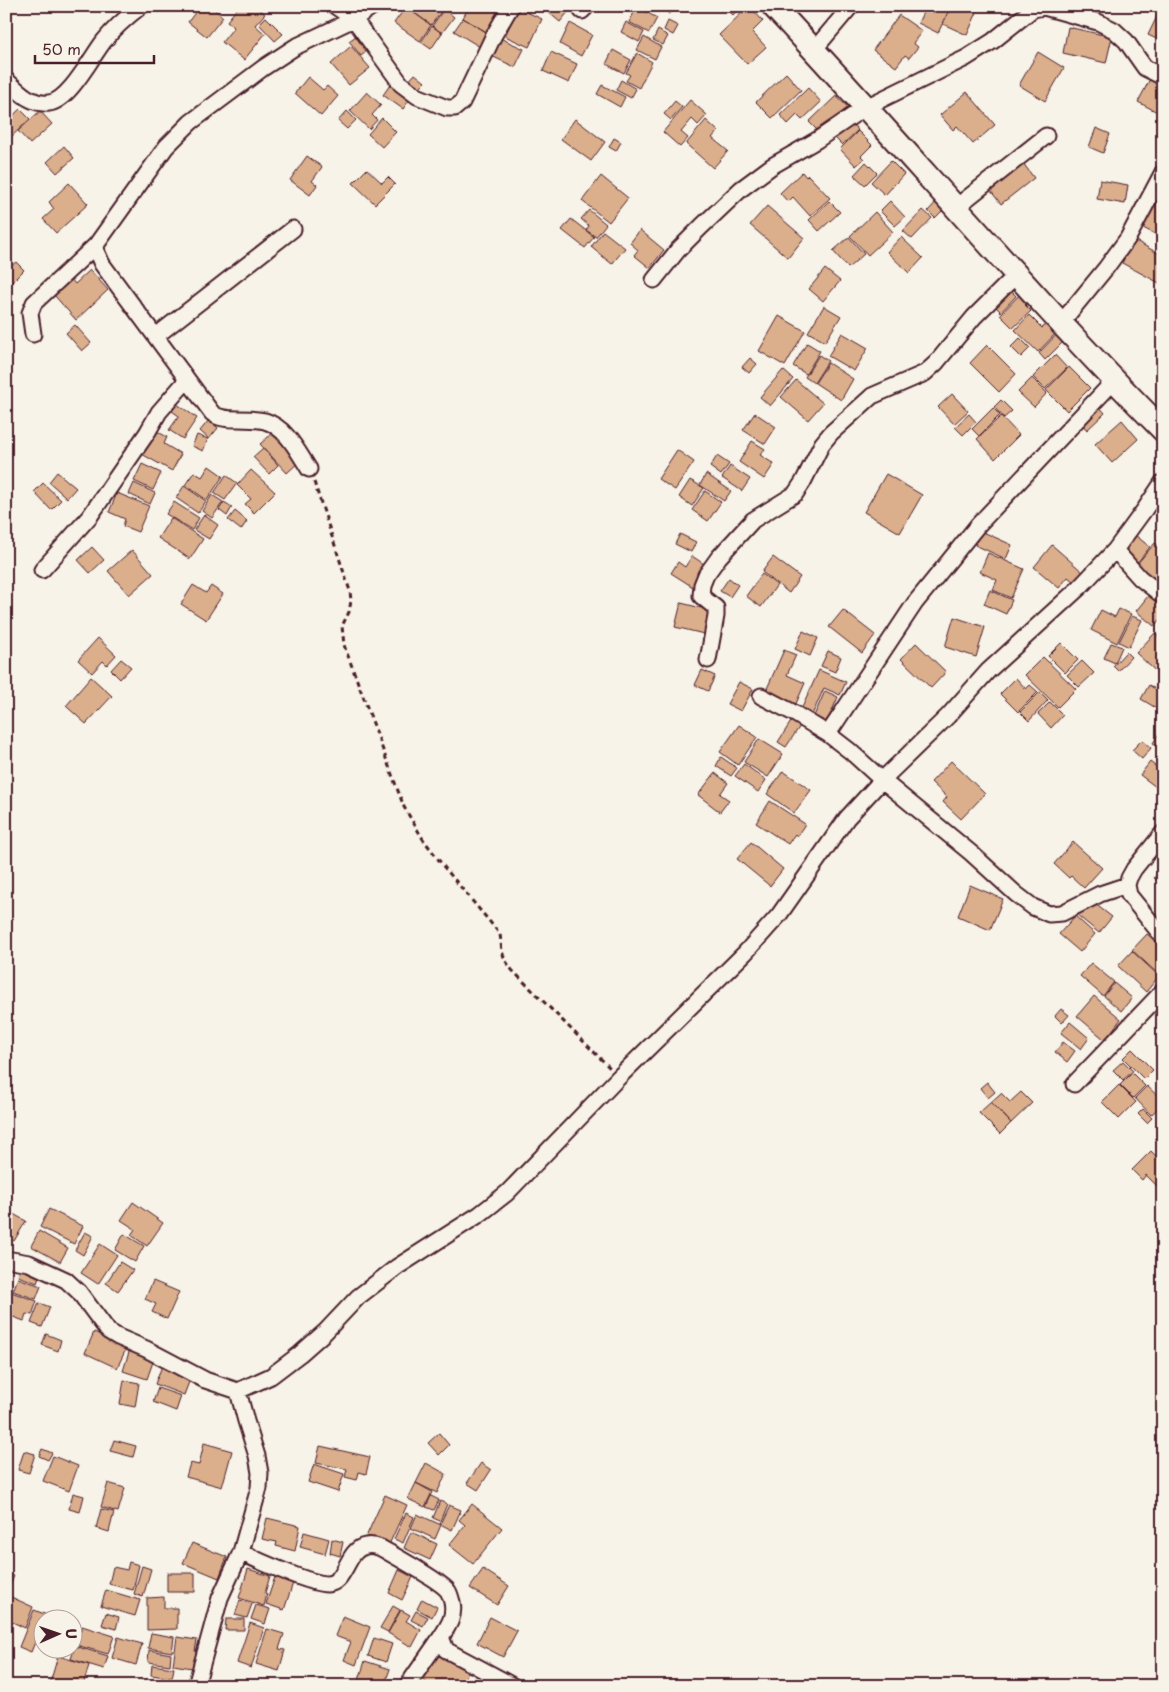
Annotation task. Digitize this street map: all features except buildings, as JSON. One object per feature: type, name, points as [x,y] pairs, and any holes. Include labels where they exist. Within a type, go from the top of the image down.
[{"type":"highway","points":[[772,6],[814,50],[864,108],[1016,275],[1114,381],[1163,430]]},
{"type":"street","points":[[6,80],[29,100],[50,103],[60,98],[76,80],[105,40],[141,6]]},
{"type":"street","points":[[335,6],[354,19],[401,84],[417,96],[447,108],[456,108],[462,102],[494,35],[511,6]]},
{"type":"street","points":[[33,334],[30,313],[34,303],[96,245],[166,147],[191,122],[263,68],[295,47],[354,19],[373,6]]},
{"type":"street","points":[[814,50],[851,6]]},
{"type":"street","points":[[654,280],[678,250],[741,189],[772,166],[817,140],[864,108],[966,58],[993,42],[1034,8],[1044,8],[1098,22],[1114,30],[1126,41],[1146,68],[1163,77]]},
{"type":"street","points":[[955,208],[1046,136]]},
{"type":"street","points":[[1061,323],[1128,238],[1163,172]]},
{"type":"street","points":[[156,336],[293,229]]},
{"type":"street","points":[[96,245],[102,264],[187,380],[216,416],[267,421],[278,428],[291,441],[309,470]]},
{"type":"street","points":[[708,660],[716,608],[701,596],[702,585],[706,575],[720,557],[753,520],[795,494],[822,444],[831,433],[872,396],[925,373],[936,363],[974,317],[1016,275]]},
{"type":"street","points":[[42,570],[90,516],[147,433],[159,412],[187,380]]},
{"type":"street","points":[[828,734],[915,602],[978,525],[1114,381]]},
{"type":"street","points":[[6,1259],[29,1263],[66,1280],[79,1292],[108,1331],[205,1380],[238,1391],[271,1376],[325,1332],[358,1297],[397,1266],[480,1214],[500,1198],[768,928],[799,888],[847,818],[882,780],[948,716],[988,670],[1080,587],[1115,550],[1163,482]]},
{"type":"street","points":[[1115,550],[1140,578],[1163,596]]},
{"type":"street","points":[[761,696],[828,734],[971,853],[1016,894],[1033,906],[1049,914],[1062,913],[1100,894],[1127,885]]},
{"type":"street","points":[[1163,833],[1134,869],[1127,885],[1129,894],[1163,937]]},
{"type":"street","points":[[1074,1084],[1163,991]]},
{"type":"street","points":[[196,1686],[220,1598],[241,1552],[258,1488],[260,1473],[257,1456],[238,1391]]},
{"type":"street","points":[[241,1552],[257,1560],[317,1582],[328,1584],[337,1580],[353,1554],[361,1547],[368,1545],[379,1548],[434,1580],[449,1592],[454,1611],[451,1622],[418,1673],[407,1686]]},
{"type":"street","points":[[441,1637],[446,1650],[513,1686]]},
{"type":"path","points":[[309,470],[350,591],[349,612],[342,626],[344,645],[404,807],[423,839],[444,867],[500,934],[505,960],[512,970],[619,1077]]}]
